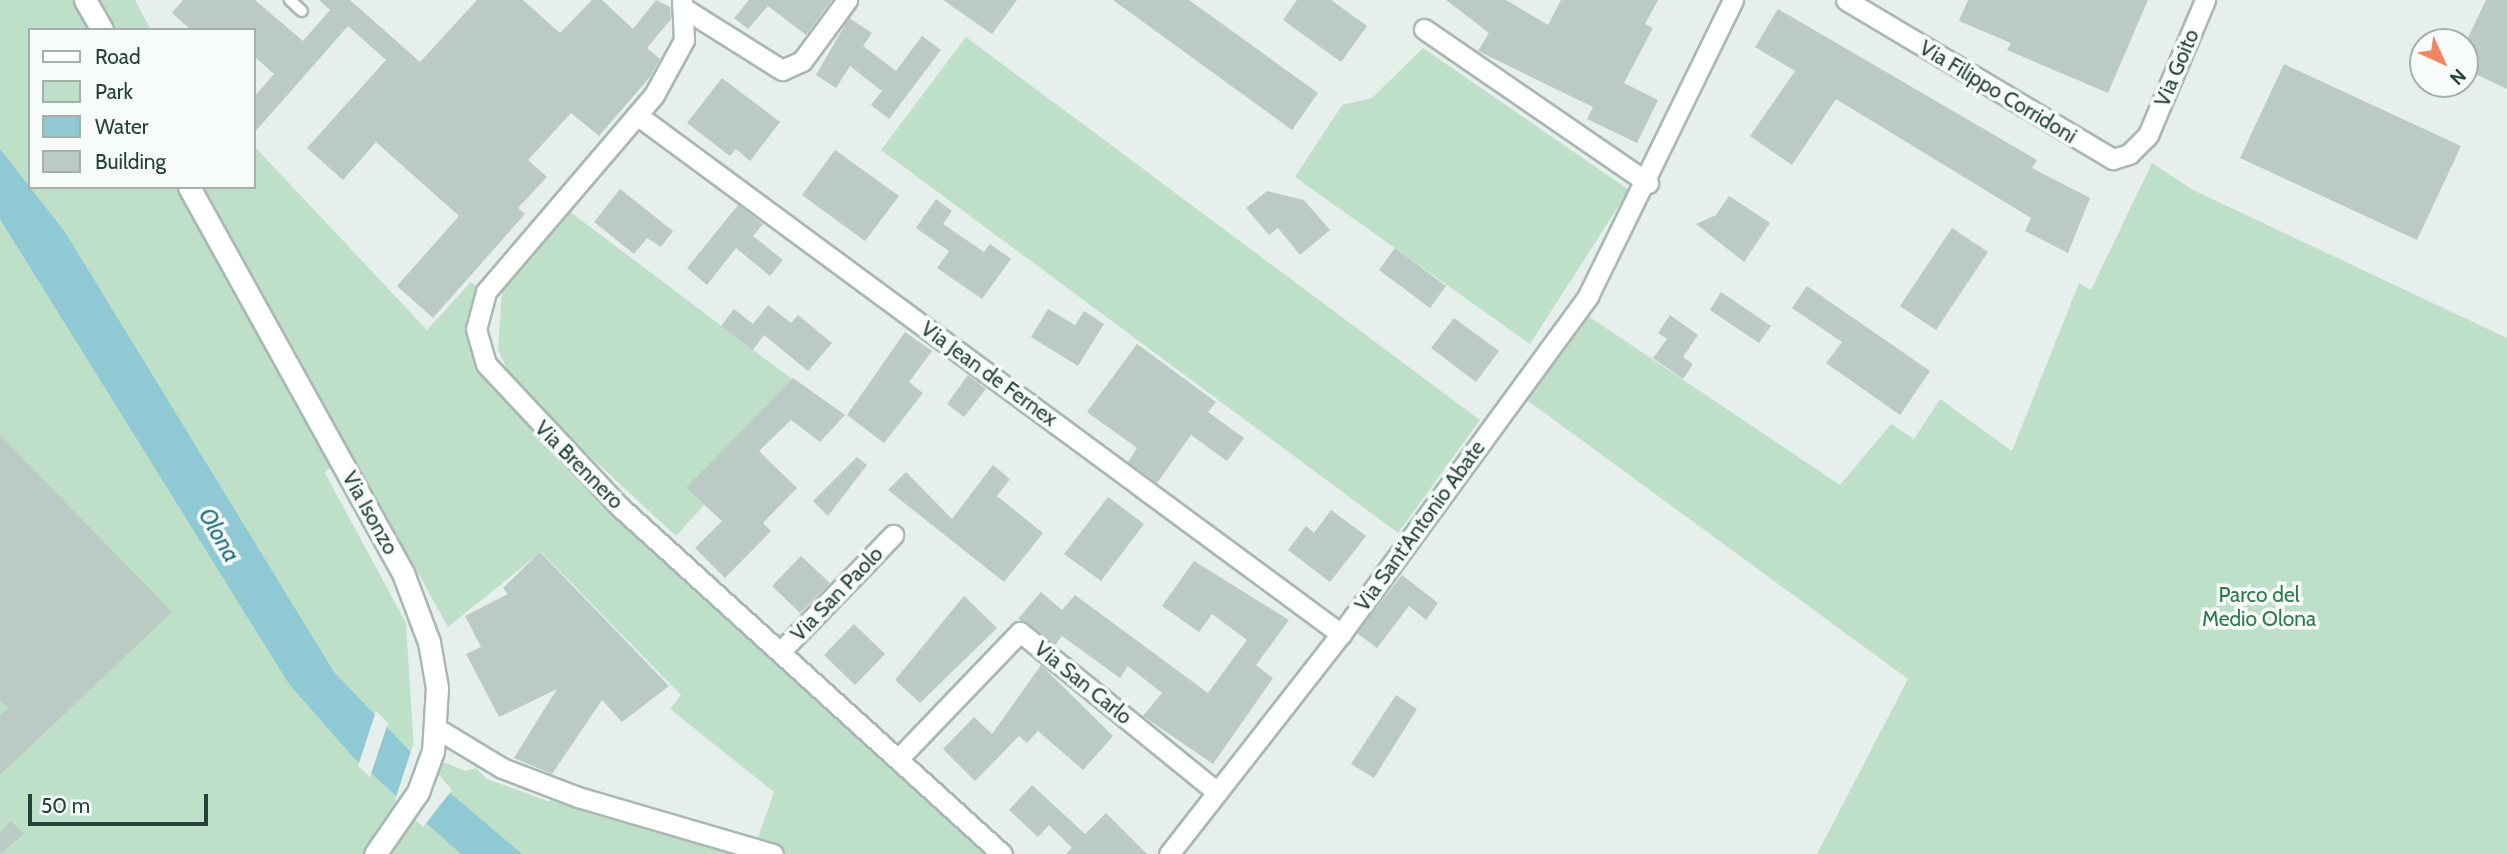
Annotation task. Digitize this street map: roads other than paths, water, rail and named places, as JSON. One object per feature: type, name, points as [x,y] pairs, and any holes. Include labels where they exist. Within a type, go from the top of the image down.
[{"type":"street","points":[[85,0],[101,28]]},
{"type":"street","points":[[684,5],[782,70],[802,61],[847,0]]},
{"type":"street","name":"Via Sant'Antonio Abate","points":[[1169,854],[1342,634],[1588,296],[1648,183],[1733,0]]},
{"type":"street","name":"Via Filippo Corridoni","points":[[1846,0],[2102,156],[2129,154],[2148,135]]},
{"type":"street","name":"Via Goito","points":[[2148,135],[2205,0]]},
{"type":"street","name":"Via Brennero","points":[[684,5],[679,54],[637,115],[506,263],[486,292],[476,328],[486,364],[507,393],[780,652],[1002,854]]},
{"type":"street","points":[[1424,29],[1648,183]]},
{"type":"street","name":"Via Jean de Fernex","points":[[637,115],[1342,634]]},
{"type":"street","name":"Via Isonzo","points":[[190,189],[403,573],[429,642],[435,732],[418,792],[391,835],[375,854]]},
{"type":"street","name":"Via San Paolo","points":[[780,652],[893,536]]},
{"type":"street","name":"Via San Carlo","points":[[898,759],[1020,632],[1217,792]]},
{"type":"street","points":[[435,732],[502,768],[553,788],[667,827],[774,854]]},
{"type":"lane","points":[[290,0],[302,11]]},
{"type":"water","name":"Olona","points":[[0,149],[28,185],[28,189],[31,189],[65,232],[334,672],[450,793],[522,854],[461,854],[353,757],[289,684],[0,219]]},
{"type":"park label","name":"Parco del Medio Olona","points":[[2259,607]]}]
